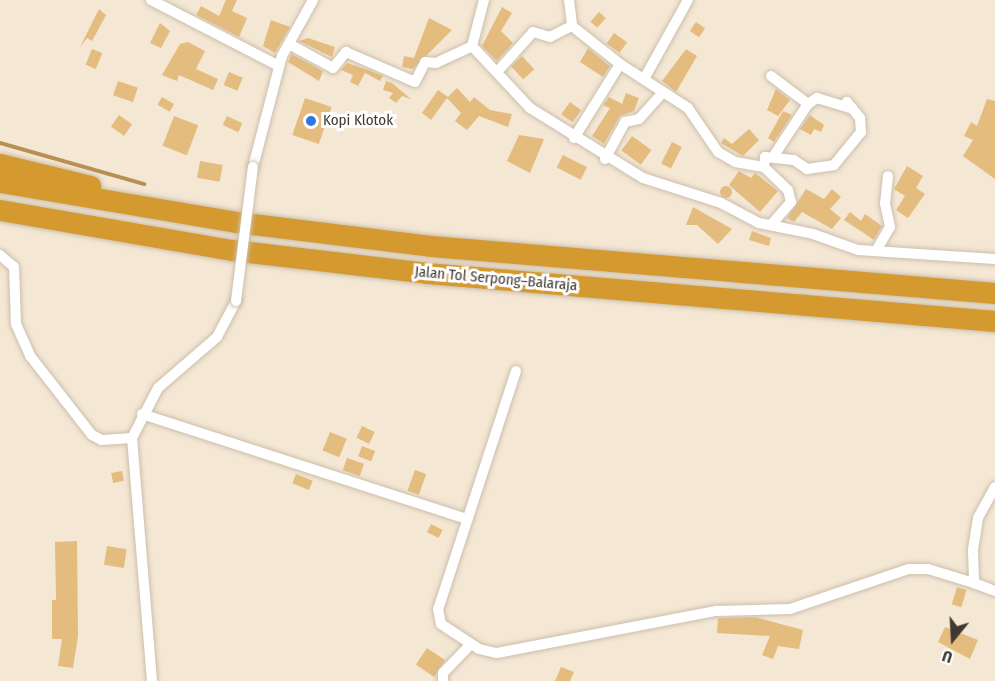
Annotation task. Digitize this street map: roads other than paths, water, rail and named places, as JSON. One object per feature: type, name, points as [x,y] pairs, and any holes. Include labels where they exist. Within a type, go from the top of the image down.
[{"type":"highway","points":[[0,165],[236,222]]},
{"type":"highway","name":"Jalan Tol Serpong–Balaraja","points":[[0,182],[236,222],[431,246],[995,293]]},
{"type":"highway","name":"Jalan Tol Serpong–Balaraja","points":[[0,210],[232,250],[428,273],[995,321]]},
{"type":"street","points":[[151,0],[279,66]]},
{"type":"street","points":[[152,681],[132,438],[142,414],[174,371],[217,337],[236,301],[253,167],[279,66],[313,0]]},
{"type":"street","points":[[472,46],[484,0]]},
{"type":"street","points":[[570,0],[572,26],[620,64],[700,119],[718,152],[735,162],[764,167],[792,196],[772,224]]},
{"type":"street","points":[[644,80],[687,0]]},
{"type":"street","points":[[498,71],[532,32],[550,37],[572,26]]},
{"type":"street","points":[[289,44],[333,68],[346,51],[415,82],[424,62],[436,63],[472,46]]},
{"type":"street","points":[[472,46],[531,108],[605,159],[643,178],[721,203],[759,223],[772,224],[876,251],[995,259]]},
{"type":"street","points":[[574,138],[620,64]]},
{"type":"street","points":[[771,76],[808,104]]},
{"type":"street","points":[[605,159],[626,122],[639,119],[663,92]]},
{"type":"street","points":[[764,167],[765,157],[773,157],[807,168],[834,165],[861,132],[850,105],[817,98],[808,104],[773,157]]},
{"type":"street","points":[[876,251],[890,227],[885,204],[888,176]]},
{"type":"street","points":[[0,255],[14,267],[16,324],[31,357],[92,435],[102,440],[132,438]]},
{"type":"street","points":[[516,371],[437,616],[471,644],[496,653],[693,614],[768,612],[909,568],[928,569],[995,591]]},
{"type":"street","points":[[142,414],[467,519]]},
{"type":"street","points":[[974,584],[978,518],[995,487]]},
{"type":"street","points":[[443,681],[443,673],[471,644]]},
{"type":"waterway","points":[[0,143],[144,184]]},
{"type":"place","name":"Kopi Klotok","points":[[311,121]]}]
